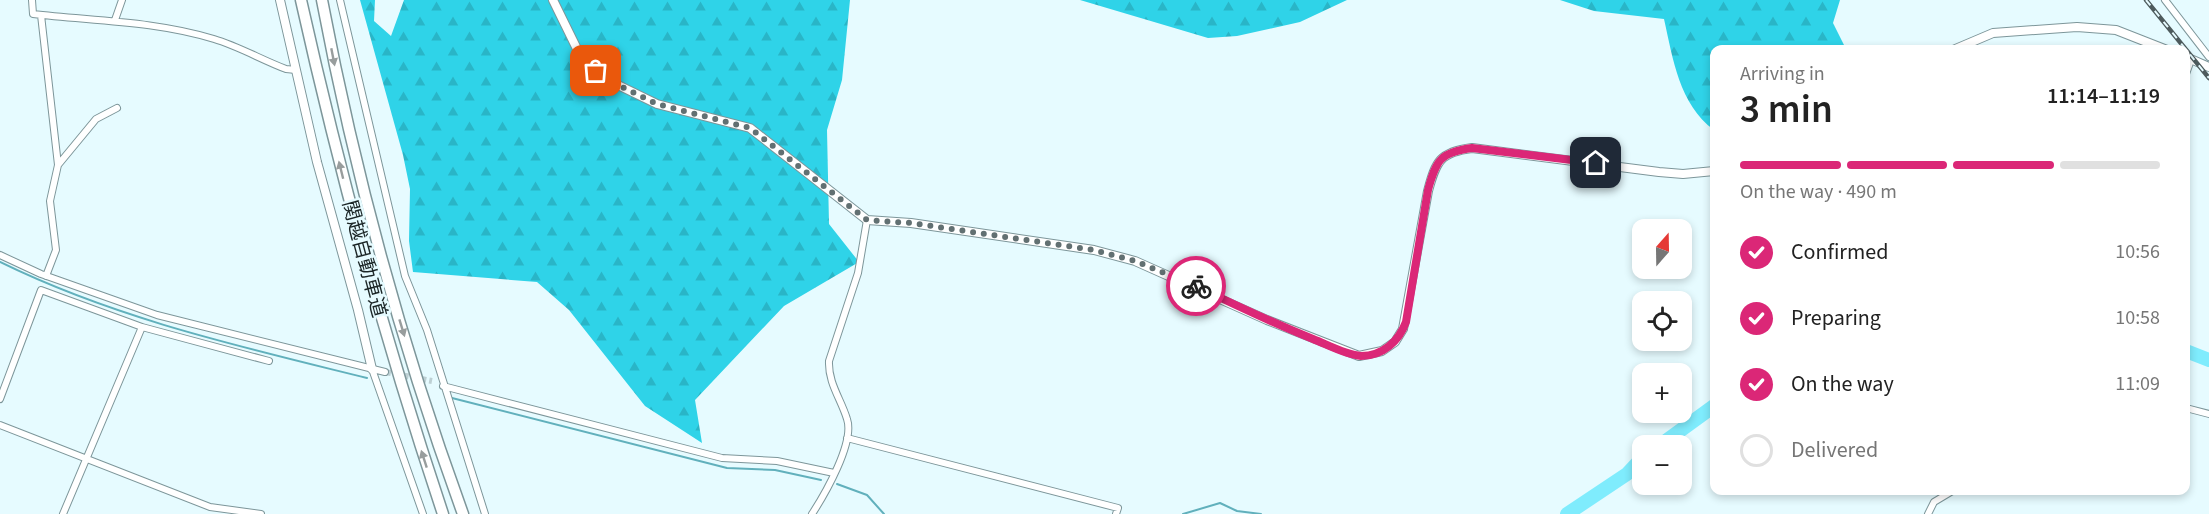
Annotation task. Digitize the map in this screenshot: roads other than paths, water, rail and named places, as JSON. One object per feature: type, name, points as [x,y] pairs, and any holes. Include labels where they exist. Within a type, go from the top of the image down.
[{"type":"highway","name":"関越自動車道","points":[[301,0],[332,133],[381,322],[443,514]]},
{"type":"highway","name":"関越自動車道","points":[[322,0],[339,88],[388,282],[463,514]]},
{"type":"street","points":[[32,0],[33,14],[115,20],[169,28],[216,39],[286,69],[296,70]]},
{"type":"street","points":[[115,20],[122,0]]},
{"type":"street","points":[[280,0],[317,162],[372,369],[423,514]]},
{"type":"street","points":[[340,0],[405,276],[427,330],[485,514]]},
{"type":"street","points":[[553,0],[579,54],[596,71],[618,85],[657,104],[750,128],[867,220],[921,224],[1094,250],[1135,261],[1331,347],[1364,356],[1390,346],[1403,329],[1428,190],[1434,169],[1443,156],[1456,150],[1472,148],[1659,172],[1683,174],[1710,171]]},
{"type":"street","points":[[2165,0],[2209,57]]},
{"type":"street","points":[[41,15],[58,165],[50,201],[56,250],[46,276]]},
{"type":"street","points":[[1965,45],[1994,33],[2077,27],[2107,28],[2153,45]]},
{"type":"street","points":[[2190,59],[2209,67]]},
{"type":"street","points":[[58,165],[96,119],[117,108]]},
{"type":"street","points":[[812,514],[824,496],[847,438],[848,420],[829,373],[829,361],[858,273],[867,220]]},
{"type":"street","points":[[0,255],[46,276],[157,315],[385,372]]},
{"type":"street","points":[[0,399],[40,290],[142,327],[269,361]]},
{"type":"street","points":[[63,514],[142,327]]},
{"type":"street","points":[[432,381],[441,378]]},
{"type":"street","points":[[443,386],[722,458],[777,461],[834,473]]},
{"type":"street","points":[[2190,409],[2209,414]]},
{"type":"street","points":[[0,424],[210,507],[261,514]]},
{"type":"street","points":[[847,438],[1118,508],[1116,514]]},
{"type":"street","points":[[1928,514],[1934,502],[1946,495]]},
{"type":"street","points":[[207,514],[210,507]]},
{"type":"waterway","points":[[0,262],[44,282],[134,316],[227,343],[367,378]]},
{"type":"waterway","points":[[2190,353],[2209,360]]},
{"type":"waterway","points":[[452,398],[727,468],[775,470],[821,480]]},
{"type":"waterway","points":[[1674,435],[1710,409]]},
{"type":"waterway","points":[[1567,514],[1632,469]]},
{"type":"waterway","points":[[837,484],[867,495],[884,514]]},
{"type":"waterway","points":[[1183,514],[1220,503],[1237,511],[1261,514]]},
{"type":"tunnel","points":[[385,372],[432,381]]},
{"type":"railway","points":[[2146,0],[2182,45]]},
{"type":"railway","points":[[2190,54],[2209,78]]}]
